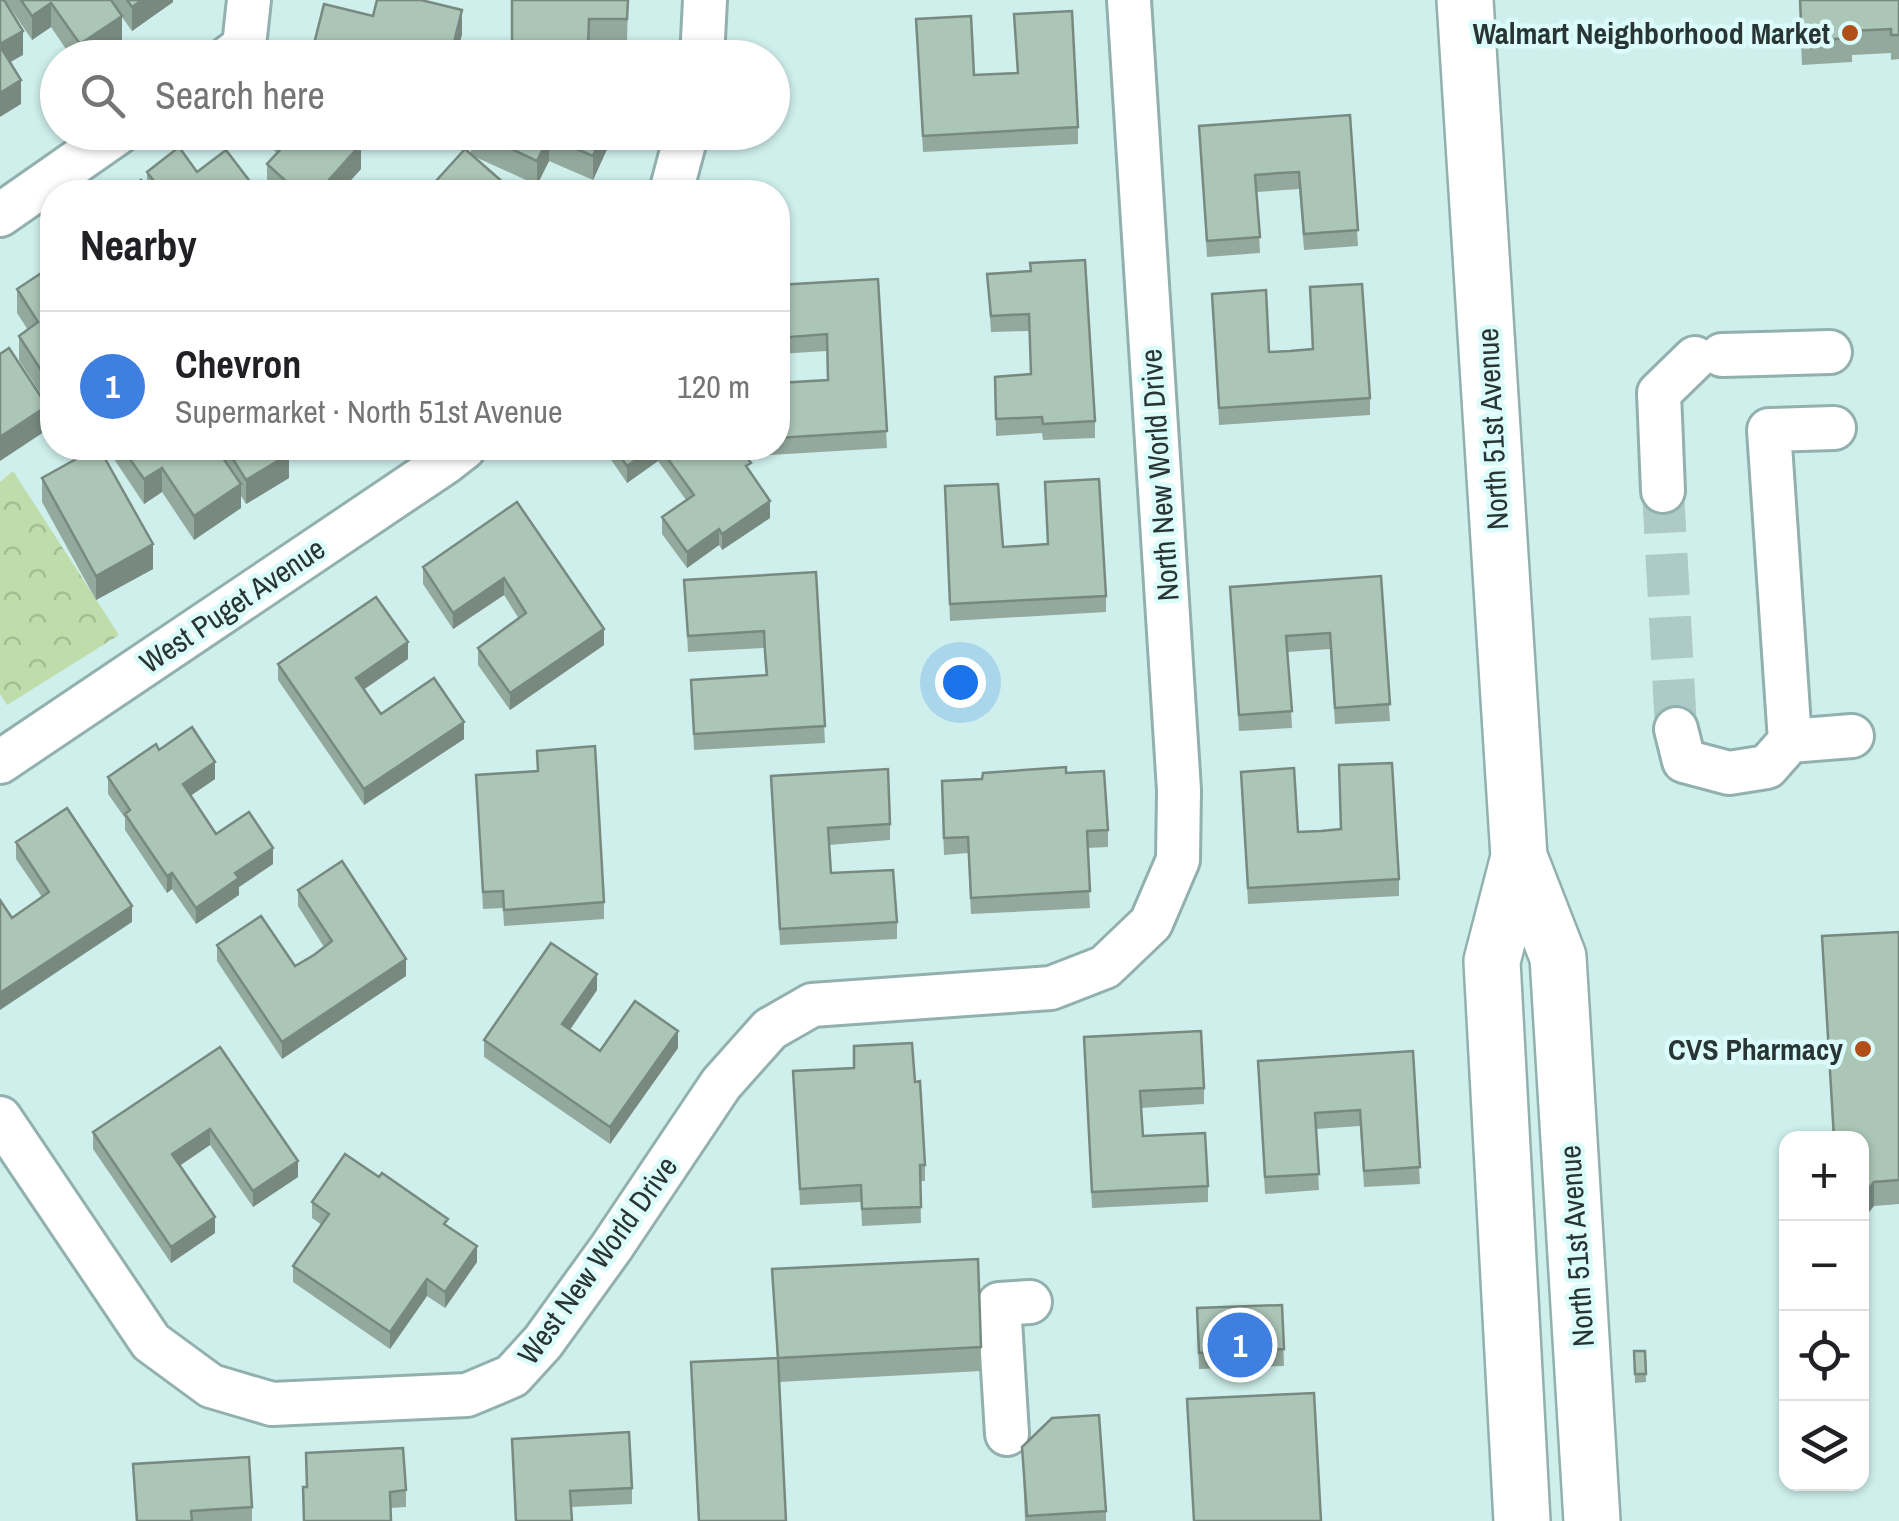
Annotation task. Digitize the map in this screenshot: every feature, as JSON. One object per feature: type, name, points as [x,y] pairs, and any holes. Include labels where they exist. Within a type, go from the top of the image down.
[{"type":"main road","name":"North 51st Avenue","points":[[1465,0],[1519,857],[1558,957],[1592,1521]]},
{"type":"main road","name":"North 51st Avenue","points":[[1519,857],[1492,961],[1522,1521]]},
{"type":"street","points":[[245,40],[249,0]]},
{"type":"street","points":[[703,40],[705,0]]},
{"type":"street","name":"North New World Drive","points":[[1129,0],[1179,790],[1178,860],[1151,924],[1135,938]]},
{"type":"street","points":[[50,180],[93,150]]},
{"type":"street","points":[[673,180],[682,150]]},
{"type":"street","points":[[0,215],[40,187]]},
{"type":"street","points":[[1663,491],[1659,394],[1709,357],[1830,352]]},
{"type":"street","points":[[1790,741],[1769,430],[1834,428]]},
{"type":"street","name":"West Puget Avenue","points":[[0,762],[449,460]]},
{"type":"street","points":[[1676,729],[1684,761],[1729,773],[1767,766],[1790,741],[1852,736]]},
{"type":"street","name":"West New World Drive","points":[[0,1118],[151,1342],[211,1386],[272,1404],[467,1394],[512,1376],[543,1342],[612,1248],[720,1084],[770,1029],[812,1006],[1052,988],[1105,967],[1135,938]]},
{"type":"street","points":[[1006,1434],[999,1304],[1030,1302]]},
{"type":"green space","points":[[13,471],[119,635],[7,705],[0,694],[0,482]]},
{"type":"building","points":[[0,0],[4,0],[23,31],[0,44]]},
{"type":"building","points":[[21,0],[111,0],[122,16],[86,40],[77,40],[51,3],[32,16]]},
{"type":"building","points":[[377,0],[421,0],[462,10],[454,40],[315,40],[324,4],[373,16]]},
{"type":"building","points":[[512,0],[628,0],[627,19],[589,19],[588,40],[512,40]]},
{"type":"building","points":[[1800,0],[1899,0],[1899,35],[1891,35],[1891,29],[1851,31],[1852,38],[1802,41]]},
{"type":"building","points":[[1072,11],[1078,127],[923,136],[916,19],[971,16],[974,75],[1018,73],[1014,14]]},
{"type":"building","points":[[0,46],[21,80],[0,93]]},
{"type":"building","points":[[1350,115],[1358,230],[1304,234],[1299,172],[1280,173],[1255,175],[1260,237],[1207,241],[1199,126]]},
{"type":"building","points":[[175,150],[181,150],[197,172],[226,150],[249,180],[153,180],[147,172]]},
{"type":"building","points":[[280,150],[356,150],[329,180],[285,180],[267,164]]},
{"type":"building","points":[[466,150],[500,180],[437,180]]},
{"type":"building","points":[[513,150],[542,150],[537,161]]},
{"type":"building","points":[[1085,260],[1095,421],[1043,424],[1042,417],[996,419],[995,377],[1031,374],[1029,314],[991,316],[987,274],[1031,271],[1030,263]]},
{"type":"building","points":[[40,274],[40,369],[19,336],[38,322],[17,289]]},
{"type":"building","points":[[878,279],[887,431],[790,437],[790,382],[828,380],[827,334],[790,337],[790,284]]},
{"type":"building","points":[[1362,284],[1370,398],[1219,408],[1212,294],[1266,290],[1269,352],[1290,351],[1313,349],[1310,287]]},
{"type":"building","points":[[9,348],[40,395],[40,411],[0,437],[0,354]]},
{"type":"building","points":[[74,460],[106,460],[153,544],[96,576],[42,478]]},
{"type":"building","points":[[131,460],[224,460],[241,484],[194,516],[162,468],[144,479]]},
{"type":"building","points":[[234,460],[279,460],[246,480]]},
{"type":"building","points":[[669,460],[749,460],[751,463],[746,466],[770,501],[687,552],[662,517],[694,495]]},
{"type":"building","points":[[1099,479],[1106,596],[950,604],[945,486],[998,484],[1003,547],[1048,544],[1045,482]]},
{"type":"building","points":[[517,502],[604,629],[510,693],[478,648],[526,613],[504,578],[453,613],[423,567]]},
{"type":"building","points":[[816,572],[825,726],[694,734],[691,680],[767,675],[764,631],[688,636],[684,580]]},
{"type":"building","points":[[1381,576],[1390,704],[1335,708],[1330,633],[1286,636],[1292,711],[1239,715],[1230,587]]},
{"type":"building","points":[[376,597],[408,642],[356,678],[381,714],[434,678],[464,722],[364,789],[278,664]]},
{"type":"building","points":[[192,727],[215,762],[183,784],[216,834],[249,812],[273,848],[235,873],[239,878],[196,908],[172,873],[167,876],[125,814],[130,810],[108,777],[156,744],[159,750]]},
{"type":"building","points":[[595,746],[604,902],[504,910],[503,891],[483,892],[476,775],[538,771],[537,751]]},
{"type":"building","points":[[1392,763],[1399,879],[1248,888],[1241,772],[1294,768],[1298,832],[1321,831],[1341,829],[1339,765]]},
{"type":"building","points":[[1066,767],[1066,773],[1104,771],[1108,830],[1087,831],[1090,891],[971,898],[968,837],[944,838],[942,781],[982,779],[983,773]]},
{"type":"building","points":[[888,769],[890,824],[828,828],[831,873],[893,870],[897,922],[780,929],[771,776]]},
{"type":"building","points":[[67,808],[132,906],[0,993],[0,900],[12,918],[49,892],[16,842]]},
{"type":"building","points":[[342,861],[406,959],[282,1042],[217,945],[261,916],[295,966],[314,955],[332,941],[298,890]]},
{"type":"building","name":"CVS Pharmacy","points":[[1899,932],[1899,1180],[1874,1182],[1869,1188],[1869,1131],[1834,1131],[1822,936]]},
{"type":"building","points":[[551,943],[597,974],[562,1024],[600,1051],[635,1001],[678,1031],[610,1127],[484,1040]]},
{"type":"building","points":[[1201,1031],[1204,1088],[1140,1091],[1143,1136],[1205,1133],[1208,1186],[1092,1192],[1084,1037]]},
{"type":"building","points":[[912,1043],[915,1082],[920,1081],[925,1165],[920,1165],[921,1207],[862,1209],[861,1185],[800,1189],[793,1071],[854,1068],[854,1046]]},
{"type":"building","points":[[220,1047],[298,1161],[253,1191],[210,1129],[172,1154],[215,1217],[171,1247],[93,1132]]},
{"type":"building","points":[[1413,1051],[1420,1167],[1364,1171],[1360,1110],[1315,1113],[1319,1174],[1265,1177],[1258,1061]]},
{"type":"building","points":[[345,1154],[379,1177],[382,1173],[448,1219],[444,1224],[477,1246],[445,1292],[427,1279],[390,1332],[293,1266],[329,1214],[312,1202]]},
{"type":"building","points":[[978,1259],[981,1347],[778,1358],[772,1269]]},
{"type":"building","points":[[1282,1305],[1284,1349],[1199,1353],[1197,1308]]},
{"type":"building","points":[[1634,1351],[1645,1351],[1646,1374],[1635,1374]]},
{"type":"building","points":[[778,1358],[786,1521],[699,1521],[691,1362]]},
{"type":"building","points":[[1314,1393],[1321,1521],[1194,1521],[1187,1399]]},
{"type":"building","points":[[1099,1415],[1106,1511],[1027,1516],[1022,1447],[1052,1418]]},
{"type":"building","points":[[629,1432],[632,1488],[570,1491],[572,1521],[516,1521],[512,1439]]},
{"type":"building","points":[[403,1448],[406,1490],[390,1492],[391,1521],[304,1521],[306,1453]]},
{"type":"building","points":[[249,1457],[252,1507],[191,1511],[192,1521],[137,1521],[133,1464]]},
{"type":"tunnel","points":[[1663,491],[1676,729]]},
{"type":"place","name":"Walmart Neighborhood Market","points":[[1850,33]]},
{"type":"place","name":"CVS Pharmacy","points":[[1863,1049]]},
{"type":"place","name":"Chevron","points":[[1240,1345]]}]
